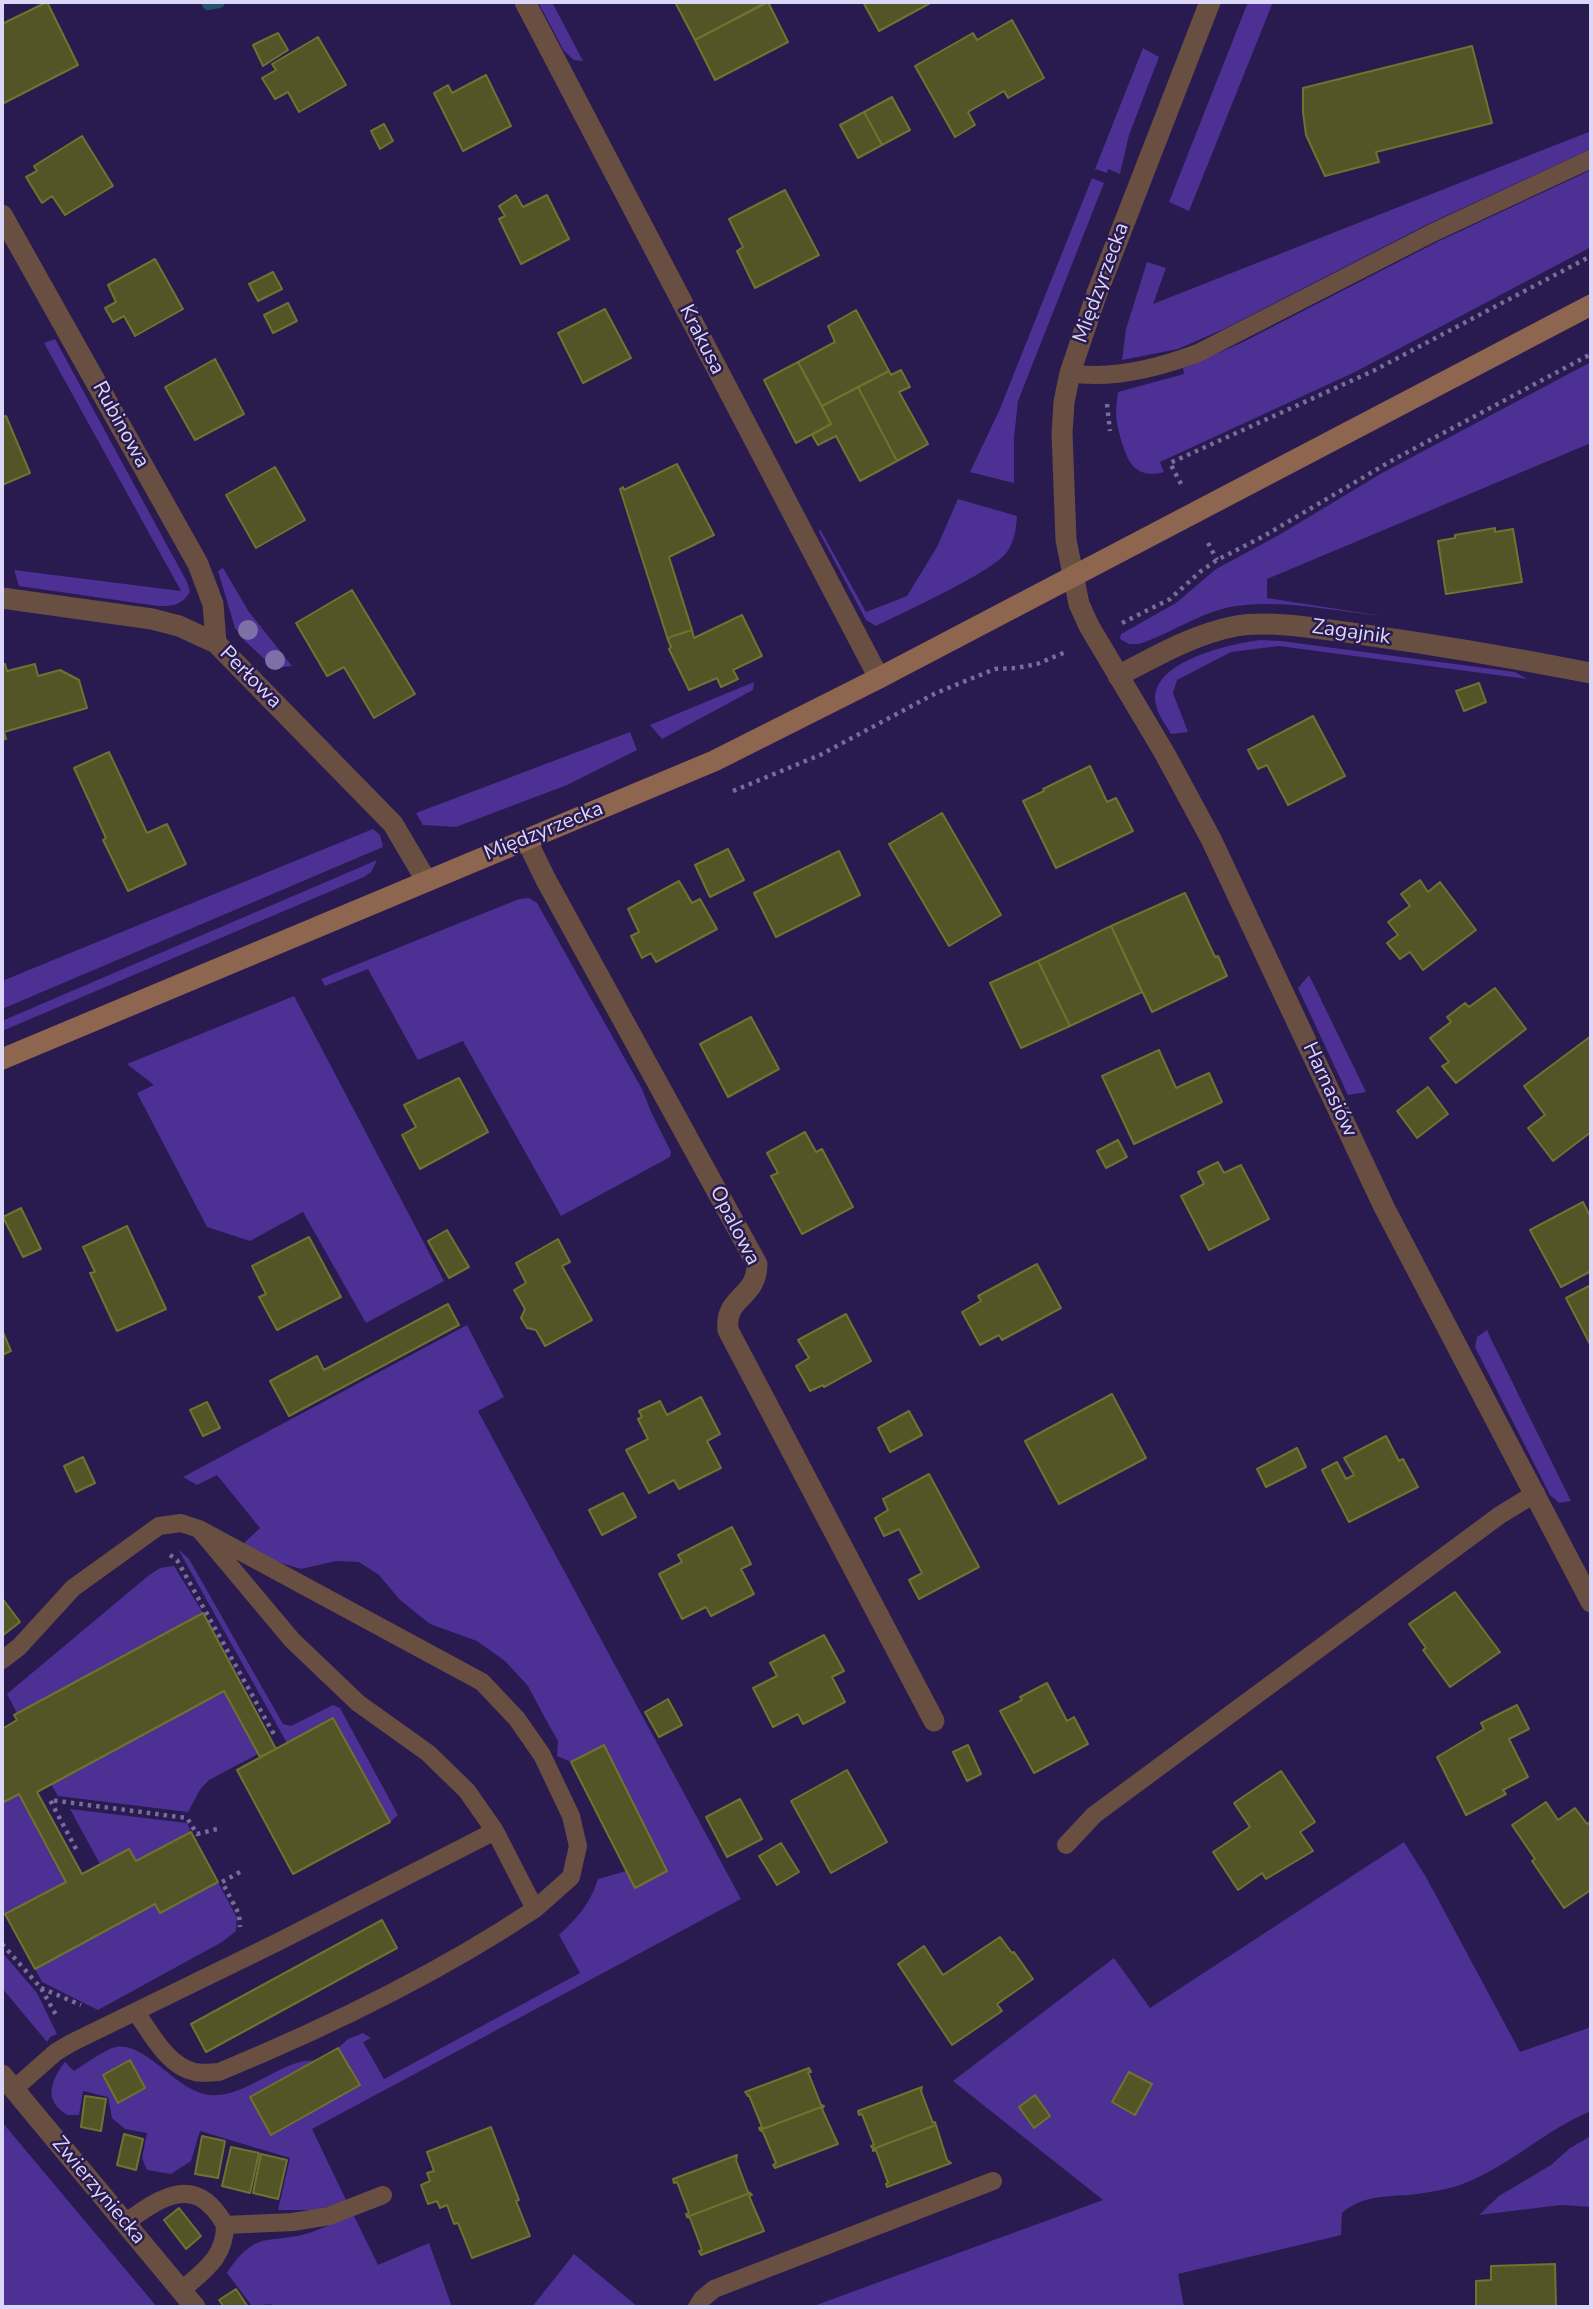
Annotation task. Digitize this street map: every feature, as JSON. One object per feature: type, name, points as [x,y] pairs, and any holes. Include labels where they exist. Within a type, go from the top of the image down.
[{"type":"main road","name":"Międzyrzecka","points":[[2,1059],[714,761],[879,678],[1591,305]]},
{"type":"street","name":"Krakusa","points":[[525,2],[879,678]]},
{"type":"street","name":"Międzyrzecka","points":[[1072,576],[1066,540],[1062,433],[1064,402],[1070,373],[1106,268],[1210,2]]},
{"type":"street","name":"Rubinowa","points":[[2,215],[198,564],[213,604],[216,643]]},
{"type":"street","name":"Harnasiów","points":[[1072,576],[1079,604],[1095,637],[1166,754],[1211,839],[1384,1207],[1591,1602]]},
{"type":"street","name":"Perłowa","points":[[2,598],[152,618],[179,626],[216,643],[393,824],[426,880]]},
{"type":"street","name":"Zagajnik","points":[[1118,676],[1206,633],[1239,625],[1314,628],[1479,651],[1591,673]]},
{"type":"street","name":"Opalowa","points":[[527,841],[757,1264],[754,1285],[730,1309],[727,1317],[728,1330],[934,1721]]},
{"type":"street","name":"Zwierzyniecka","points":[[8,2082],[188,2299]]},
{"type":"lane","points":[[1070,373],[1107,376],[1179,360],[1198,353],[1432,233],[1591,159]]},
{"type":"lane","points":[[1066,1845],[1094,1815],[1500,1516],[1536,1493]]},
{"type":"lane","points":[[2,1660],[19,1647],[73,1588],[159,1526],[181,1523],[199,1529],[482,1682],[517,1719],[542,1755],[571,1816],[578,1846],[571,1877],[535,1909],[483,1944],[368,2004],[219,2072],[194,2072],[176,2062],[157,2043],[136,2012]]},
{"type":"lane","points":[[199,1529],[292,1640],[358,1703],[428,1754],[467,1791],[495,1831],[535,1909]]},
{"type":"lane","points":[[8,2082],[71,2043],[278,1942],[495,1831]]},
{"type":"lane","points":[[697,2307],[714,2289],[993,2181]]},
{"type":"lane","points":[[125,2223],[156,2202],[171,2196],[187,2194],[202,2198],[215,2208],[225,2225],[225,2241],[188,2299]]},
{"type":"lane","points":[[225,2225],[293,2222],[329,2216],[383,2195]]},
{"type":"path","points":[[1217,561],[1170,463],[1373,370],[1591,256]]},
{"type":"path","points":[[995,669],[1037,664],[1061,655],[1170,599],[1200,571],[1217,561],[1391,461],[1591,354]]},
{"type":"path","points":[[162,1556],[170,1555],[177,1560],[276,1738]]},
{"type":"path","points":[[76,1849],[50,1800],[187,1818],[197,1834],[217,1829]]},
{"type":"path","points":[[2,1944],[41,1988],[62,2026],[68,2031],[71,2043]]},
{"type":"path","points":[[41,1988],[87,2008]]},
{"type":"shaded area","points":[[538,2],[552,2],[583,61],[574,60],[564,51]]},
{"type":"shaded area","points":[[1248,2],[1273,2],[1189,211],[1169,202]]},
{"type":"shaded area","points":[[1143,48],[1159,57],[1129,135],[1120,174],[1108,169],[1107,173],[1095,169]]},
{"type":"shaded area","points":[[1591,131],[1591,149],[1428,224],[1224,329],[1178,349],[1122,360],[1126,329],[1147,262],[1166,268],[1153,304]]},
{"type":"shaded area","points":[[1591,170],[1591,247],[1355,372],[1160,462],[1164,472],[1144,473],[1130,462],[1116,419],[1118,392],[1184,374],[1183,368],[1239,344],[1437,242]]},
{"type":"shaded area","points":[[1092,178],[1104,183],[1018,401],[1014,438],[1014,483],[970,472],[999,411]]},
{"type":"shaded area","points":[[55,339],[187,582],[190,592],[180,603],[158,606],[19,586],[14,570],[181,591],[44,343]]},
{"type":"shaded area","points":[[1591,362],[1591,443],[1267,579],[1267,598],[1382,616],[1286,605],[1248,605],[1206,614],[1139,644],[1129,644],[1120,639],[1121,634],[1176,603],[1216,569],[1279,535],[1382,473]]},
{"type":"shaded area","points":[[958,499],[1017,516],[1016,530],[1007,552],[984,570],[926,602],[876,626],[866,620],[819,532],[820,529],[866,612],[907,596],[937,547]]},
{"type":"shaded area","points":[[223,568],[249,612],[292,666],[274,668],[235,628],[218,571]]},
{"type":"shaded area","points":[[1260,640],[1515,672],[1527,679],[1279,646],[1231,652],[1177,680],[1173,693],[1188,732],[1171,734],[1156,705],[1156,690],[1164,677],[1193,658],[1211,651]]},
{"type":"shaded area","points":[[754,682],[753,690],[662,739],[650,725]]},
{"type":"shaded area","points":[[630,732],[637,750],[567,785],[456,827],[423,825],[416,813]]},
{"type":"shaded area","points":[[373,829],[380,835],[383,847],[2,1009],[2,981]]},
{"type":"shaded area","points":[[377,860],[371,872],[364,877],[2,1031],[2,1021]]},
{"type":"shaded area","points":[[529,898],[537,903],[642,1089],[671,1152],[670,1157],[561,1216],[463,1041],[418,1060],[368,969],[325,986],[321,979],[519,899]]},
{"type":"shaded area","points":[[1309,975],[1366,1092],[1348,1095],[1298,988]]},
{"type":"shaded area","points":[[294,996],[444,1281],[366,1323],[303,1212],[250,1241],[207,1227],[137,1093],[154,1085],[127,1064]]},
{"type":"shaded area","points":[[467,1325],[504,1397],[478,1411],[741,1899],[312,2129],[347,2202],[314,2210],[278,2210],[290,2158],[200,2131],[191,2161],[171,2174],[147,2170],[142,2158],[147,2133],[125,2129],[112,2118],[108,2097],[83,2091],[79,2115],[67,2115],[56,2106],[52,2097],[56,2076],[65,2062],[74,2071],[111,2048],[127,2047],[150,2059],[197,2092],[210,2095],[237,2091],[292,2065],[316,2061],[250,2097],[271,2135],[359,2085],[338,2048],[348,2039],[363,2033],[371,2038],[363,2042],[384,2079],[580,1973],[559,1935],[583,1910],[598,1879],[626,1871],[635,1888],[667,1871],[604,1746],[571,1762],[557,1756],[558,1741],[528,1686],[505,1661],[477,1641],[430,1624],[400,1600],[379,1575],[359,1562],[336,1561],[301,1569],[274,1561],[243,1544],[260,1528],[217,1475],[197,1485],[183,1477]],"holes":[[[130,2061],[145,2088],[118,2102],[103,2075]]]},
{"type":"shaded area","points":[[1487,1330],[1571,1501],[1559,1503],[1550,1495],[1475,1347],[1477,1337]]},
{"type":"shaded area","points":[[178,1549],[189,1559],[283,1724],[291,1726],[333,1705],[340,1708],[398,1815],[390,1822],[334,1718],[287,1743]]},
{"type":"shaded area","points":[[174,1566],[203,1613],[17,1713],[7,1694],[148,1576],[160,1568]]},
{"type":"shaded area","points":[[224,1691],[258,1754],[209,1780],[201,1788],[188,1812],[58,1796],[51,1784]]},
{"type":"shaded area","points":[[19,1794],[66,1882],[2,1916],[2,1803]]},
{"type":"shaded area","points":[[70,1809],[187,1823],[191,1832],[136,1861],[128,1849],[100,1864]]},
{"type":"shaded area","points":[[1404,1842],[1426,1877],[1520,2052],[1591,2027],[1591,2111],[1558,2128],[1498,2167],[1465,2183],[1429,2192],[1371,2199],[1351,2206],[1342,2213],[1341,2235],[1178,2274],[1184,2307],[811,2307],[1103,2200],[953,2081],[1114,1958],[1150,2008]]},
{"type":"shaded area","points":[[218,1882],[237,1918],[236,1931],[222,1942],[98,2010],[42,1982],[35,1969],[155,1904],[160,1913]]},
{"type":"shaded area","points":[[2,1952],[37,1993],[57,2034],[47,2042],[2,1988]]},
{"type":"shaded area","points":[[2,2122],[157,2307],[2,2307]]},
{"type":"shaded area","points":[[1591,2136],[1591,2207],[1561,2205],[1479,2215],[1499,2196],[1551,2165],[1570,2148]]},
{"type":"shaded area","points":[[353,2214],[378,2265],[429,2243],[452,2307],[252,2306],[227,2273],[247,2249],[256,2244],[312,2232]]},
{"type":"shaded area","points":[[574,2254],[638,2307],[532,2307]]},
{"type":"building","points":[[47,2],[78,65],[2,104],[2,24]]},
{"type":"building","points":[[675,2],[767,2],[695,40]]},
{"type":"building","points":[[768,2],[788,42],[715,80],[695,40]]},
{"type":"building","points":[[863,2],[932,2],[879,31]]},
{"type":"building","points":[[1012,20],[1044,78],[1008,98],[1004,91],[968,112],[975,125],[955,137],[915,66],[973,33],[977,40]]},
{"type":"building","points":[[278,33],[288,50],[263,66],[253,45]]},
{"type":"building","points":[[318,37],[346,85],[299,112],[288,92],[275,99],[262,78],[276,70],[272,64]]},
{"type":"building","points":[[1472,46],[1492,123],[1376,152],[1379,162],[1325,176],[1306,135],[1303,88]]},
{"type":"building","points":[[486,75],[511,126],[463,151],[434,93],[448,85],[452,93]]},
{"type":"building","points":[[892,97],[910,130],[882,145],[864,112]]},
{"type":"building","points":[[864,112],[882,145],[858,158],[840,125]]},
{"type":"building","points":[[384,124],[393,141],[380,149],[371,131]]},
{"type":"building","points":[[82,136],[113,186],[65,215],[52,196],[42,203],[26,177],[37,171],[34,166]]},
{"type":"building","points":[[785,190],[819,255],[755,288],[737,251],[743,247],[729,219]]},
{"type":"building","points":[[516,195],[523,207],[547,195],[569,239],[521,264],[499,219],[505,216],[499,206]]},
{"type":"building","points":[[155,259],[183,309],[135,336],[124,316],[113,322],[105,308],[116,302],[108,285]]},
{"type":"building","points":[[273,272],[282,289],[258,301],[249,284]]},
{"type":"building","points":[[288,303],[297,321],[273,333],[264,315]]},
{"type":"building","points":[[605,309],[631,358],[583,383],[558,333]]},
{"type":"building","points":[[856,310],[889,371],[822,406],[798,362],[835,342],[828,326]]},
{"type":"building","points":[[215,359],[244,414],[195,440],[165,387]]},
{"type":"building","points":[[798,362],[831,424],[796,443],[764,380]]},
{"type":"building","points":[[901,370],[910,387],[899,392],[928,444],[897,461],[858,387],[889,371],[891,375]]},
{"type":"building","points":[[858,387],[897,461],[860,481],[836,436],[818,445],[812,435],[831,424],[822,406]]},
{"type":"building","points":[[6,416],[30,473],[2,485],[2,417]]},
{"type":"building","points":[[677,464],[714,535],[669,557],[692,630],[668,640],[620,489],[623,487],[624,490]]},
{"type":"building","points":[[275,467],[305,520],[256,548],[226,495]]},
{"type":"building","points":[[1495,528],[1495,532],[1513,529],[1522,582],[1446,594],[1438,541]]},
{"type":"building","points":[[352,590],[415,694],[374,718],[344,667],[327,676],[296,623]]},
{"type":"building","points":[[742,615],[762,656],[733,670],[738,679],[721,687],[717,678],[689,690],[669,649],[670,637],[692,630],[694,638]]},
{"type":"building","points":[[5,664],[7,671],[35,664],[38,676],[60,670],[79,680],[87,708],[4,732],[6,739],[2,740],[2,665]]},
{"type":"building","points":[[1479,683],[1486,702],[1464,711],[1456,691]]},
{"type":"building","points":[[1313,716],[1345,776],[1288,805],[1267,765],[1258,769],[1248,750]]},
{"type":"building","points":[[109,752],[147,833],[167,824],[186,864],[128,891],[103,840],[106,838],[74,768]]},
{"type":"building","points":[[1090,766],[1107,802],[1116,798],[1133,831],[1056,868],[1023,801]]},
{"type":"building","points":[[942,813],[1001,915],[949,946],[889,844]]},
{"type":"building","points":[[728,849],[744,880],[710,897],[695,865]]},
{"type":"building","points":[[839,851],[860,895],[776,937],[754,893]]},
{"type":"building","points":[[1420,880],[1428,892],[1440,882],[1476,930],[1423,970],[1410,952],[1400,959],[1387,943],[1398,935],[1388,922],[1410,906],[1401,894]]},
{"type":"building","points":[[679,881],[692,903],[700,899],[717,929],[656,962],[651,953],[642,958],[631,936],[639,932],[628,909]]},
{"type":"building","points":[[1185,893],[1215,957],[1218,956],[1227,976],[1152,1012],[1111,926]]},
{"type":"building","points":[[1111,926],[1142,992],[1070,1026],[1038,961]]},
{"type":"building","points":[[1038,961],[1070,1026],[1021,1048],[990,983]]},
{"type":"building","points":[[1495,988],[1526,1029],[1456,1083],[1442,1066],[1449,1062],[1430,1038],[1451,1022],[1447,1017],[1465,1003],[1469,1007]]},
{"type":"building","points":[[751,1017],[779,1069],[728,1097],[700,1044]]},
{"type":"building","points":[[1591,1036],[1591,1132],[1553,1161],[1528,1128],[1545,1115],[1524,1086]]},
{"type":"building","points":[[1159,1050],[1176,1088],[1209,1073],[1222,1102],[1134,1144],[1102,1076]]},
{"type":"building","points":[[459,1078],[488,1132],[420,1169],[402,1135],[416,1127],[404,1105]]},
{"type":"building","points":[[1428,1087],[1448,1114],[1417,1138],[1397,1111]]},
{"type":"building","points":[[805,1132],[816,1152],[822,1149],[853,1207],[802,1234],[771,1176],[778,1173],[767,1153]]},
{"type":"building","points":[[1118,1140],[1127,1157],[1106,1168],[1097,1151]]},
{"type":"building","points":[[1218,1162],[1224,1173],[1241,1165],[1269,1219],[1209,1250],[1181,1196],[1204,1184],[1198,1172]]},
{"type":"building","points":[[1583,1202],[1591,1218],[1591,1271],[1561,1287],[1530,1230]]},
{"type":"building","points":[[21,1208],[41,1249],[23,1257],[3,1217]]},
{"type":"building","points":[[127,1226],[166,1309],[117,1331],[90,1273],[95,1272],[83,1247]]},
{"type":"building","points":[[447,1230],[469,1267],[449,1278],[428,1241]]},
{"type":"building","points":[[309,1237],[341,1297],[277,1330],[259,1297],[266,1294],[252,1266]]},
{"type":"building","points":[[558,1239],[570,1262],[562,1266],[592,1320],[545,1346],[536,1330],[527,1328],[521,1318],[525,1309],[514,1290],[526,1283],[516,1263]]},
{"type":"building","points":[[1037,1264],[1061,1308],[1002,1340],[999,1335],[980,1345],[962,1312],[981,1301],[978,1296]]},
{"type":"building","points":[[1591,1285],[1591,1346],[1566,1298]]},
{"type":"building","points":[[448,1304],[459,1325],[289,1416],[270,1381],[317,1356],[324,1370]]},
{"type":"building","points":[[846,1314],[871,1361],[824,1387],[823,1385],[810,1391],[796,1366],[809,1358],[798,1340]]},
{"type":"building","points":[[2,1330],[11,1351],[2,1355]]},
{"type":"building","points":[[1112,1394],[1146,1458],[1059,1504],[1025,1441]]},
{"type":"building","points":[[701,1397],[720,1434],[707,1441],[721,1468],[679,1489],[674,1480],[649,1493],[626,1450],[648,1439],[638,1419],[642,1417],[639,1411],[660,1401],[667,1415]]},
{"type":"building","points":[[207,1402],[220,1428],[203,1436],[190,1410]]},
{"type":"building","points":[[909,1411],[922,1435],[890,1452],[878,1428]]},
{"type":"building","points":[[1386,1436],[1399,1461],[1403,1459],[1418,1487],[1349,1522],[1322,1470],[1337,1462],[1346,1479],[1354,1475],[1344,1458]]},
{"type":"building","points":[[1297,1448],[1306,1467],[1266,1487],[1257,1469]]},
{"type":"building","points":[[83,1457],[95,1483],[76,1492],[64,1466]]},
{"type":"building","points":[[929,1474],[979,1567],[919,1599],[909,1580],[922,1573],[899,1529],[884,1536],[875,1518],[888,1510],[883,1499]]},
{"type":"building","points":[[623,1493],[636,1517],[602,1535],[589,1510]]},
{"type":"building","points":[[732,1527],[751,1564],[741,1569],[754,1594],[711,1616],[706,1607],[682,1619],[659,1574],[682,1562],[678,1555]]},
{"type":"building","points":[[1455,1592],[1500,1652],[1450,1687],[1423,1650],[1426,1648],[1409,1624]]},
{"type":"building","points":[[2,1598],[20,1622],[2,1636]]},
{"type":"building","points":[[203,1613],[276,1749],[260,1757],[224,1691],[37,1792],[82,1874],[129,1849],[136,1861],[191,1832],[218,1882],[160,1913],[155,1904],[35,1969],[5,1914],[66,1882],[19,1794],[2,1803],[2,1729],[17,1720],[14,1715]]},
{"type":"building","points":[[824,1635],[844,1671],[832,1677],[845,1702],[803,1724],[798,1714],[773,1727],[753,1688],[777,1676],[770,1663]]},
{"type":"building","points":[[1047,1683],[1067,1721],[1074,1717],[1088,1744],[1034,1773],[1000,1711]]},
{"type":"building","points":[[668,1699],[682,1725],[659,1737],[645,1712]]},
{"type":"building","points":[[1517,1705],[1529,1729],[1509,1739],[1528,1777],[1503,1790],[1506,1794],[1466,1815],[1437,1757],[1484,1729],[1481,1723]]},
{"type":"building","points":[[333,1718],[390,1822],[293,1874],[237,1770]]},
{"type":"building","points":[[604,1745],[667,1871],[635,1888],[571,1762]]},
{"type":"building","points":[[968,1745],[981,1774],[967,1781],[953,1752]]},
{"type":"building","points":[[847,1770],[887,1842],[831,1873],[791,1801]]},
{"type":"building","points":[[1281,1771],[1315,1822],[1300,1832],[1313,1851],[1266,1879],[1262,1873],[1238,1890],[1213,1852],[1250,1827],[1234,1803]]},
{"type":"building","points":[[740,1799],[762,1839],[727,1857],[706,1817]]},
{"type":"building","points":[[1546,1802],[1558,1820],[1575,1808],[1587,1824],[1591,1821],[1591,1890],[1564,1908],[1532,1861],[1535,1859],[1512,1825]]},
{"type":"building","points":[[781,1843],[799,1872],[777,1885],[759,1856]]},
{"type":"building","points":[[382,1920],[397,1948],[206,2052],[191,2024]]},
{"type":"building","points":[[1000,1937],[1033,1979],[997,2004],[1002,2011],[952,2045],[898,1964],[924,1946],[943,1975]]},
{"type":"building","points":[[338,2048],[360,2085],[271,2135],[250,2097]]},
{"type":"building","points":[[130,2060],[145,2088],[118,2103],[103,2075]]},
{"type":"building","points":[[809,2068],[811,2072],[808,2072],[821,2105],[824,2106],[760,2130],[762,2127],[749,2095],[745,2092]]},
{"type":"building","points":[[1129,2072],[1152,2084],[1135,2115],[1112,2102]]},
{"type":"building","points":[[922,2087],[921,2091],[936,2125],[873,2149],[871,2146],[874,2145],[862,2114],[859,2115],[858,2111]]},
{"type":"building","points":[[1035,2095],[1050,2116],[1034,2128],[1019,2107]]},
{"type":"building","points":[[85,2096],[106,2099],[101,2131],[81,2127]]},
{"type":"building","points":[[824,2106],[822,2109],[838,2144],[775,2168],[773,2165],[776,2163],[760,2130]]},
{"type":"building","points":[[936,2125],[947,2160],[951,2163],[887,2187],[876,2150],[873,2149]]},
{"type":"building","points":[[491,2127],[530,2236],[472,2258],[458,2223],[454,2224],[447,2205],[440,2208],[437,2201],[428,2204],[421,2185],[430,2181],[427,2173],[434,2171],[427,2152]]},
{"type":"building","points":[[124,2134],[143,2139],[136,2170],[117,2165]]},
{"type":"building","points":[[202,2136],[225,2141],[218,2178],[195,2174]]},
{"type":"building","points":[[231,2147],[259,2153],[250,2193],[222,2186]]},
{"type":"building","points":[[261,2154],[287,2160],[278,2199],[253,2193]]},
{"type":"building","points":[[737,2155],[736,2160],[750,2193],[687,2217],[686,2214],[689,2213],[677,2182],[674,2183],[673,2179]]},
{"type":"building","points":[[750,2193],[764,2231],[701,2255],[699,2251],[702,2250],[690,2218],[687,2217]]},
{"type":"building","points":[[179,2208],[201,2236],[186,2249],[164,2220]]},
{"type":"building","points":[[1555,2264],[1556,2307],[1476,2307],[1476,2281],[1491,2280],[1491,2266]]},
{"type":"building","points":[[236,2289],[248,2307],[224,2307],[219,2300]]},
{"type":"waterway","points":[[208,4],[219,2]]}]
